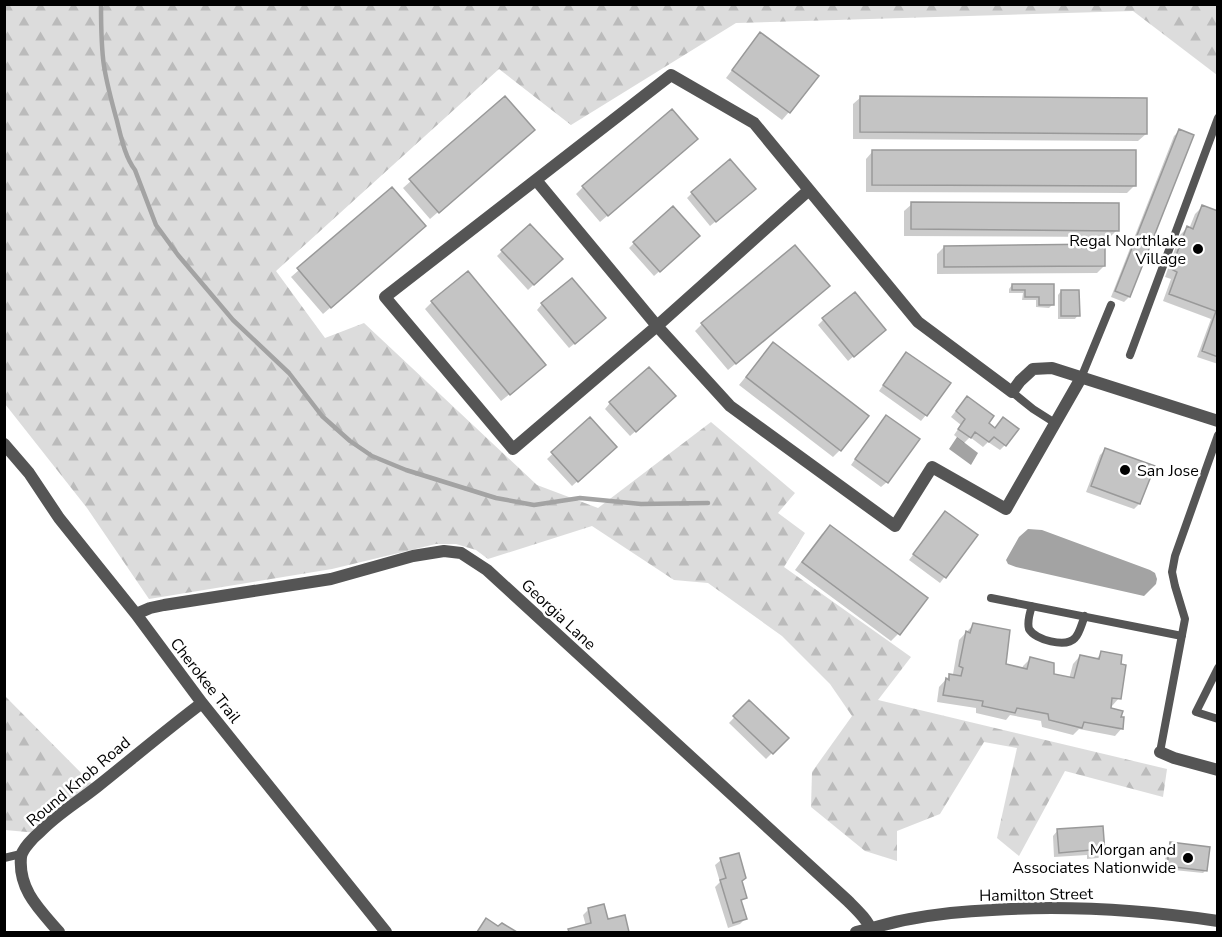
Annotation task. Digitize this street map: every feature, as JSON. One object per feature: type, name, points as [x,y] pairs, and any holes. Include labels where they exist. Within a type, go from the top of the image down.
[{"type":"street","points":[[809,190],[657,326],[513,449],[385,297],[671,75],[754,123],[918,322],[1012,392],[1033,369],[1052,368],[1218,421]]},
{"type":"street","points":[[536,180],[657,326],[730,406],[895,525],[933,467],[1006,509],[1081,378]]},
{"type":"street","name":"Cherokee Trail","points":[[4,444],[29,473],[59,518],[136,614],[202,703],[386,933]]},
{"type":"street","name":"Georgia Lane","points":[[136,614],[164,604],[331,579],[413,556],[444,550],[461,553],[487,570],[848,901],[872,931]]},
{"type":"street","name":"Round Knob Road","points":[[21,854],[38,833],[58,815],[96,788],[202,703]]},
{"type":"street","points":[[1160,752],[1218,770]]},
{"type":"street","points":[[21,854],[21,876],[28,893],[59,933]]},
{"type":"street","name":"Hamilton Street","points":[[856,933],[872,931],[910,919],[964,911],[1014,908],[1105,909],[1218,921]]},
{"type":"lane","points":[[1130,355],[1218,118]]},
{"type":"lane","points":[[1081,378],[1112,305]]},
{"type":"lane","points":[[1012,392],[1033,410],[1055,423]]},
{"type":"lane","points":[[1160,752],[1185,619],[1175,586],[1174,556],[1218,435]]},
{"type":"lane","points":[[992,598],[1182,636]]},
{"type":"lane","points":[[1032,606],[1028,624],[1030,631],[1041,639],[1064,643],[1070,641],[1076,637],[1084,616]]},
{"type":"lane","points":[[1218,668],[1196,712],[1218,719]]},
{"type":"lane","points":[[4,858],[21,854]]},
{"type":"green space","points":[[4,5],[1217,5],[1217,75],[1133,11],[736,23],[571,125],[499,69],[276,271],[325,338],[364,323],[537,485],[598,508],[711,422],[795,493],[778,513],[805,533],[784,567],[911,657],[878,700],[1167,769],[1163,797],[1065,771],[1019,856],[997,838],[1017,748],[984,742],[940,814],[897,831],[897,861],[865,851],[811,807],[812,772],[852,716],[830,684],[782,636],[708,583],[674,580],[592,526],[488,559],[476,550],[456,544],[436,544],[332,569],[149,599],[87,508],[5,404]]},
{"type":"green space","points":[[4,695],[96,788],[38,833],[5,830]]},
{"type":"shaded area","points":[[957,437],[978,453],[971,465],[949,449]]},
{"type":"shaded area","points":[[1028,529],[1042,530],[1150,570],[1155,573],[1156,584],[1144,596],[1008,564],[1006,560],[1019,537]]},
{"type":"building","points":[[760,32],[819,76],[790,113],[732,70]]},
{"type":"building","points":[[505,96],[535,130],[439,213],[409,179]]},
{"type":"building","points":[[860,96],[1147,98],[1147,134],[860,132]]},
{"type":"building","points":[[672,109],[698,139],[608,216],[582,186]]},
{"type":"building","points":[[1179,129],[1194,135],[1130,297],[1115,291]]},
{"type":"building","points":[[872,150],[1136,150],[1136,186],[872,185]]},
{"type":"building","points":[[730,159],[756,189],[716,222],[691,192]]},
{"type":"building","points":[[392,187],[426,226],[331,308],[297,268]]},
{"type":"building","points":[[911,202],[1119,203],[1119,231],[911,229]]},
{"type":"building","name":"Regal Northlake Village","points":[[1202,205],[1218,211],[1218,312],[1169,294],[1177,272],[1171,269],[1187,226],[1193,229]]},
{"type":"building","points":[[673,206],[700,236],[660,272],[633,242]]},
{"type":"building","points":[[530,224],[563,259],[534,285],[501,250]]},
{"type":"building","points":[[1105,244],[1105,266],[944,267],[944,246]]},
{"type":"building","points":[[795,245],[830,286],[736,364],[701,323]]},
{"type":"building","points":[[468,271],[546,365],[510,395],[431,301]]},
{"type":"building","points":[[572,278],[606,318],[575,344],[541,303]]},
{"type":"building","points":[[1012,284],[1054,284],[1054,305],[1039,305],[1039,297],[1025,297],[1025,290],[1012,290]]},
{"type":"building","points":[[1061,290],[1079,290],[1080,316],[1061,316]]},
{"type":"building","points":[[855,292],[886,330],[854,357],[822,318]]},
{"type":"building","points":[[1216,311],[1218,312],[1218,357],[1202,351]]},
{"type":"building","points":[[773,342],[869,416],[841,451],[746,377]]},
{"type":"building","points":[[906,352],[951,383],[927,416],[883,385]]},
{"type":"building","points":[[649,367],[676,396],[636,432],[609,402]]},
{"type":"building","points":[[967,396],[994,416],[989,423],[995,428],[1003,417],[1019,429],[1006,446],[994,437],[989,442],[975,432],[971,438],[958,429],[965,419],[956,411]]},
{"type":"building","points":[[886,415],[920,439],[888,483],[855,459]]},
{"type":"building","points":[[590,417],[617,447],[578,482],[551,452]]},
{"type":"building","points":[[1105,448],[1155,466],[1140,504],[1091,486]]},
{"type":"building","points":[[945,511],[978,535],[946,578],[913,554]]},
{"type":"building","points":[[830,525],[928,598],[900,635],[802,562]]},
{"type":"building","points":[[973,623],[1010,630],[1006,664],[1027,669],[1030,657],[1054,663],[1054,674],[1074,678],[1080,655],[1099,659],[1101,651],[1122,655],[1121,664],[1126,665],[1121,699],[1112,698],[1111,708],[1123,711],[1121,717],[1124,717],[1123,729],[1084,722],[1082,728],[1049,720],[1048,714],[1017,708],[1015,713],[982,706],[983,701],[943,695],[949,674],[961,676],[963,668],[959,666],[966,631],[970,633]]},
{"type":"building","points":[[749,700],[789,738],[773,754],[733,716]]},
{"type":"building","points":[[1103,826],[1105,853],[1092,854],[1091,850],[1059,853],[1057,829]]},
{"type":"building","points":[[1170,842],[1210,847],[1207,871],[1167,866]]},
{"type":"building","points":[[739,853],[746,878],[742,881],[747,898],[741,900],[747,919],[733,923],[720,880],[726,878],[720,858]]},
{"type":"building","points":[[604,904],[608,919],[625,915],[629,932],[569,932],[568,929],[591,923],[588,908]]},
{"type":"building","points":[[486,918],[498,926],[502,923],[517,932],[477,932]]},
{"type":"waterway","points":[[101,4],[102,51],[110,94],[126,153],[156,225],[233,320],[289,373],[322,416],[350,441],[372,456],[406,470],[496,498],[534,505],[580,498],[641,504],[708,503]]},
{"type":"place","name":"Regal Northlake Village","points":[[1198,249]]},
{"type":"place","name":"San Jose","points":[[1125,470]]},
{"type":"place","name":"Morgan and Associates Nationwide","points":[[1188,858]]}]
